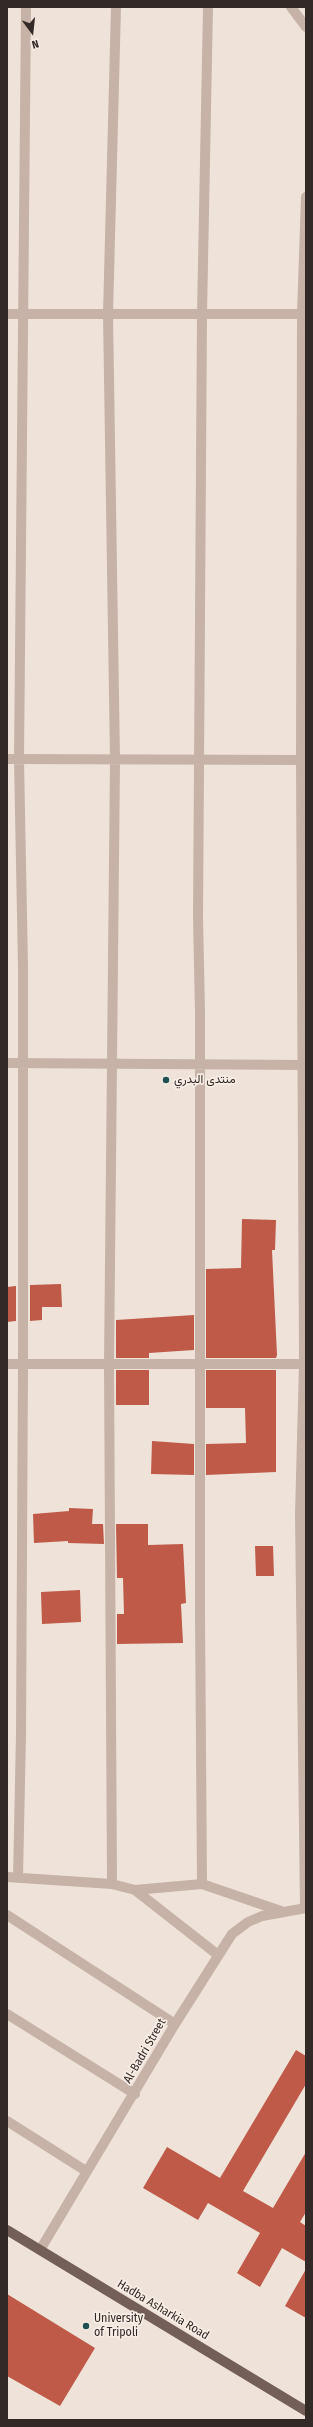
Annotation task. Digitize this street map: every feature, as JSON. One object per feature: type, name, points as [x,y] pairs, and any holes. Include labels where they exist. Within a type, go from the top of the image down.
[{"type":"main road","name":"Hadba Asharkia Road","points":[[7,2230],[306,2411]]},
{"type":"street","points":[[18,1878],[21,1734],[23,1364],[23,1063],[19,760],[26,7]]},
{"type":"street","points":[[112,1884],[109,1364],[115,760],[108,314],[116,7]]},
{"type":"street","points":[[202,1884],[198,917],[202,314],[208,7]]},
{"type":"street","points":[[291,7],[306,27]]},
{"type":"street","points":[[306,197],[302,314],[305,451],[305,1364],[300,1515],[304,1626],[306,1908]]},
{"type":"street","points":[[7,314],[302,314]]},
{"type":"street","points":[[7,760],[304,760]]},
{"type":"street","points":[[7,1063],[304,1065]]},
{"type":"street","points":[[7,1364],[305,1364]]},
{"type":"street","points":[[7,1877],[112,1884],[135,1890],[202,1884],[281,1911]]},
{"type":"street","points":[[135,1890],[218,1955]]},
{"type":"street","name":"Al-Badri Street","points":[[40,2250],[86,2171],[135,2094],[175,2024],[232,1934],[248,1922],[281,1911],[306,1908]]},
{"type":"street","points":[[7,1915],[175,2024]]},
{"type":"street","points":[[7,2014],[135,2094]]},
{"type":"street","points":[[7,2121],[86,2171]]},
{"type":"building","points":[[242,1219],[276,1220],[275,1250],[272,1250],[277,1355],[276,1358],[206,1358],[206,1269],[241,1268]]},
{"type":"building","points":[[61,1284],[62,1307],[42,1307],[42,1320],[30,1321],[30,1285]]},
{"type":"building","points":[[16,1286],[16,1321],[7,1322],[7,1287]]},
{"type":"building","points":[[194,1315],[194,1350],[149,1353],[149,1358],[116,1358],[116,1320]]},
{"type":"building","points":[[116,1370],[149,1370],[149,1405],[116,1405]]},
{"type":"building","points":[[206,1370],[276,1370],[276,1472],[206,1475],[206,1444],[246,1443],[245,1408],[206,1408]]},
{"type":"building","points":[[152,1441],[194,1444],[194,1475],[151,1474]]},
{"type":"building","points":[[69,1508],[93,1509],[92,1524],[103,1524],[104,1544],[68,1543],[68,1541],[34,1543],[33,1514],[69,1511]]},
{"type":"building","points":[[116,1524],[148,1524],[148,1545],[183,1544],[186,1603],[181,1604],[183,1643],[117,1644],[117,1614],[124,1614],[123,1578],[117,1578]]},
{"type":"building","points":[[255,1546],[273,1546],[274,1576],[256,1576]]},
{"type":"building","points":[[80,1590],[81,1622],[42,1624],[41,1592]]},
{"type":"building","points":[[296,2050],[306,2056],[306,2084],[243,2191],[273,2208],[306,2152],[306,2212],[300,2222],[306,2226],[306,2262],[282,2248],[260,2287],[237,2273],[260,2233],[208,2203],[198,2220],[143,2188],[167,2147],[220,2178]]},
{"type":"building","points":[[306,2269],[306,2318],[285,2306]]},
{"type":"building","points":[[7,2294],[95,2348],[60,2406],[7,2376]]},
{"type":"place","name":"منتدى البدري","points":[[166,1080]]},
{"type":"place","name":"University of Tripoli","points":[[86,2326]]}]
